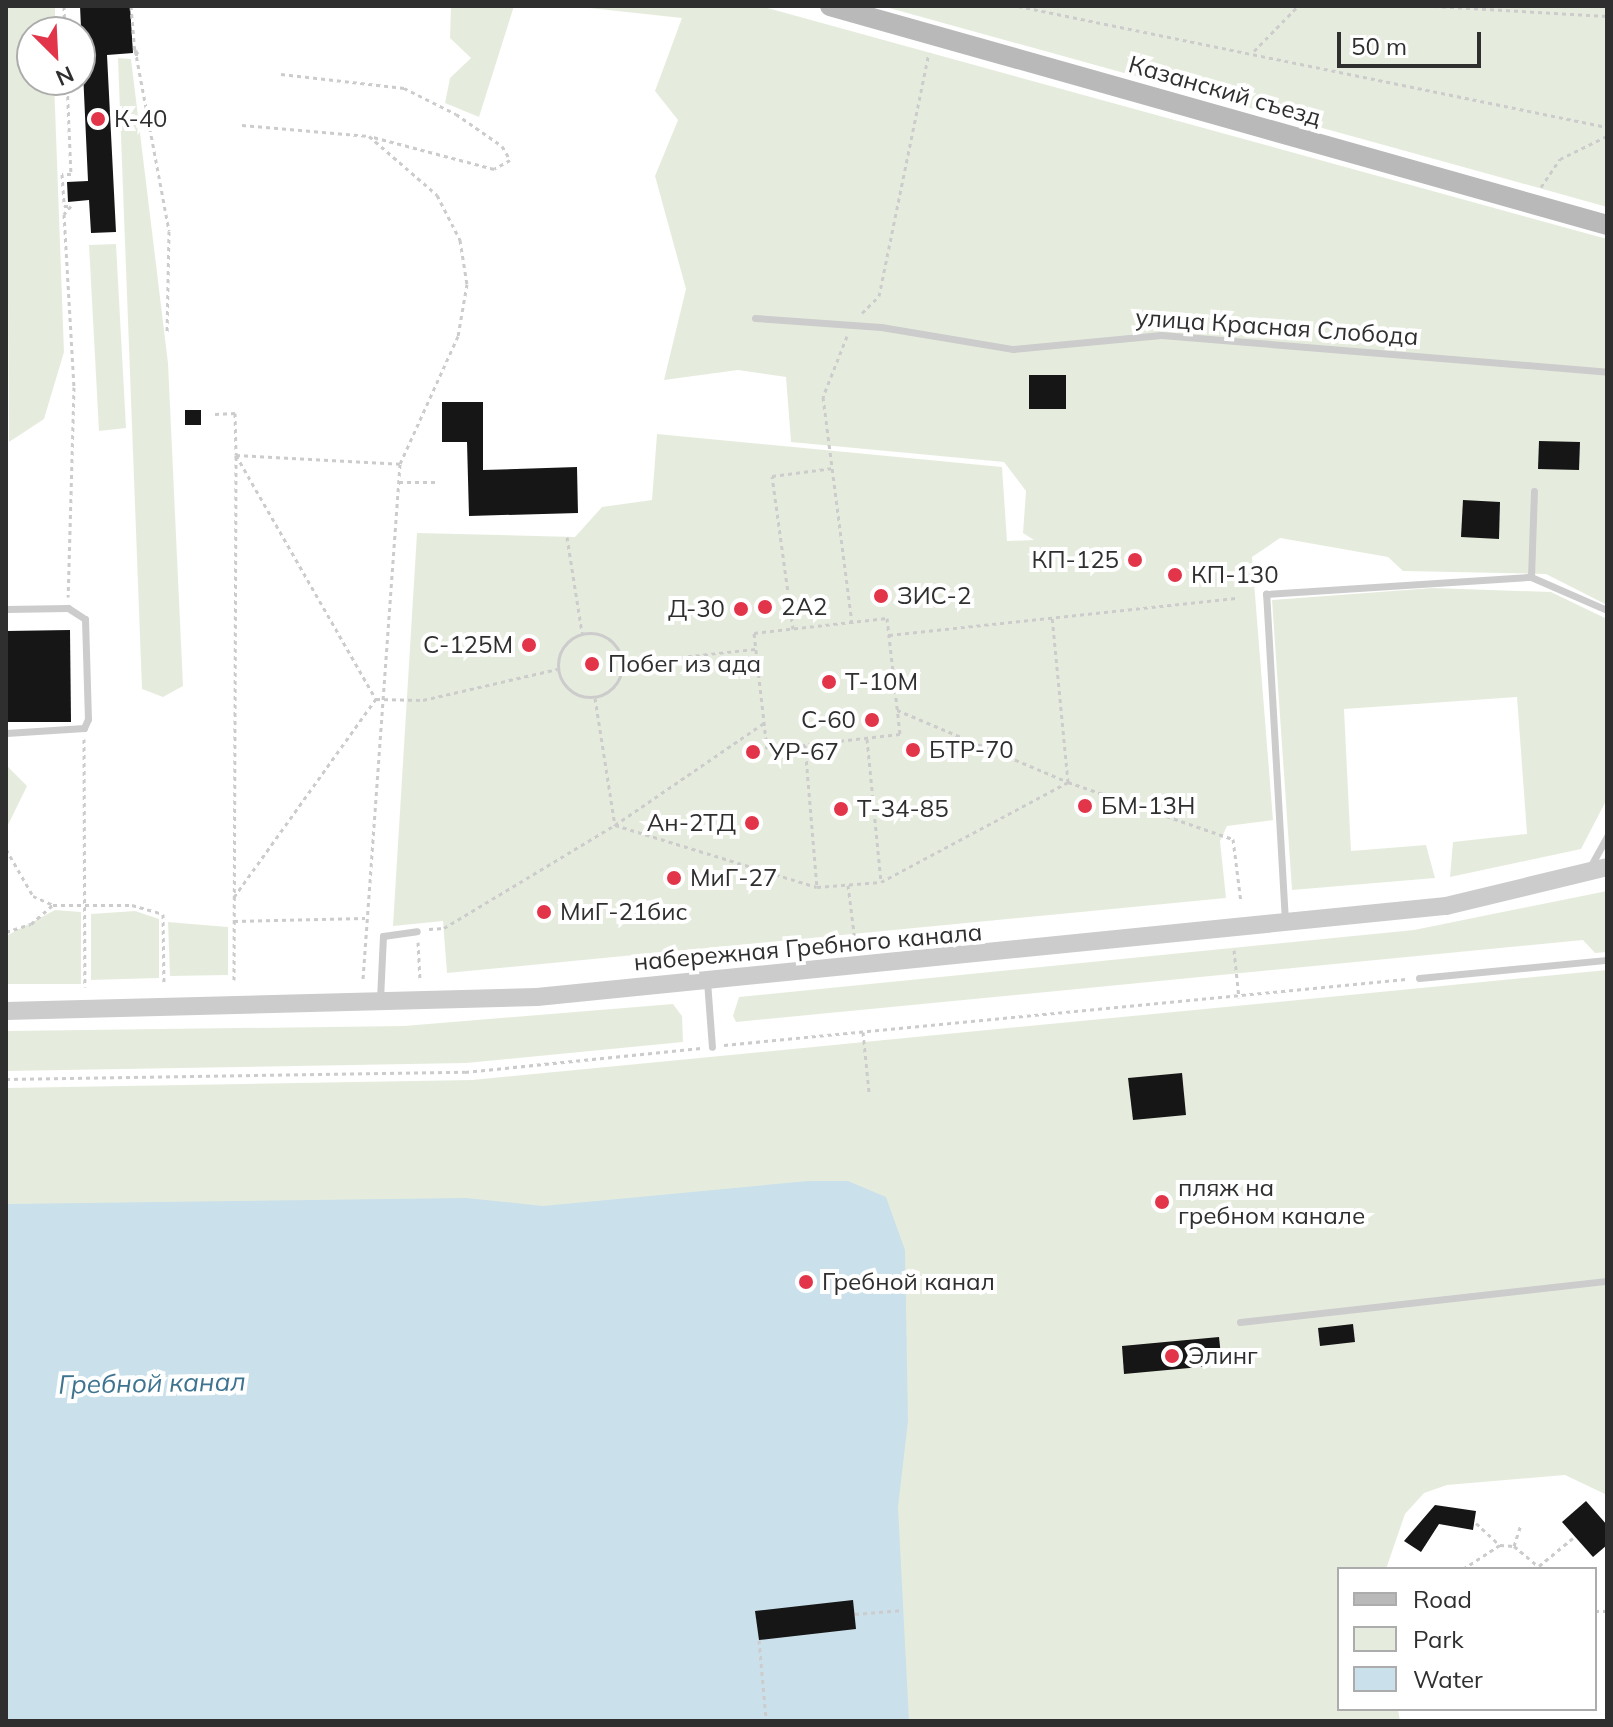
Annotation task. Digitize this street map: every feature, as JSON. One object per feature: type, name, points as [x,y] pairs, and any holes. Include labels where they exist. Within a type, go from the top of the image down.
[{"type":"main road","name":"Казанский съезд","points":[[830,6],[1607,225]]},
{"type":"street","name":"набережная Гребного канала","points":[[6,1011],[380,1004],[707,981],[1286,925],[1446,906],[1607,867]]},
{"type":"lane","name":"улица Красная Слобода","points":[[755,318],[851,325],[1013,349],[1161,335],[1607,372]]},
{"type":"lane","points":[[1531,577],[1534,491]]},
{"type":"lane","points":[[1286,925],[1266,594],[1531,577],[1607,610]]},
{"type":"lane","points":[[6,609],[68,608],[79,612],[87,632],[84,728],[6,733]]},
{"type":"lane","points":[[1586,874],[1607,836]]},
{"type":"lane","points":[[380,1004],[383,936],[417,931]]},
{"type":"lane","points":[[1419,978],[1607,960]]},
{"type":"lane","points":[[707,981],[712,1047]]},
{"type":"lane","points":[[1240,1322],[1607,1281]]},
{"type":"path","points":[[131,6],[131,14],[134,47],[135,54],[138,54],[138,49],[135,49],[133,49],[169,231],[167,332]]},
{"type":"path","points":[[1018,6],[1607,127]]},
{"type":"path","points":[[1253,53],[1298,6]]},
{"type":"path","points":[[1434,6],[1607,16]]},
{"type":"path","points":[[852,622],[823,397],[851,325],[879,296],[928,54]]},
{"type":"path","points":[[242,125],[369,136],[424,145],[494,169],[510,160],[502,146],[456,114],[404,88],[281,74]]},
{"type":"path","points":[[68,96],[71,174],[62,174],[64,206],[71,206],[64,214],[74,387],[68,608]]},
{"type":"path","points":[[363,979],[379,699],[400,464],[458,336],[467,284],[460,240],[437,195],[369,136]]},
{"type":"path","points":[[1530,204],[1560,159],[1607,136]]},
{"type":"path","points":[[215,414],[235,413],[234,980]]},
{"type":"path","points":[[236,455],[400,464]]},
{"type":"path","points":[[236,455],[379,699]]},
{"type":"path","points":[[793,629],[772,476],[834,468]]},
{"type":"path","points":[[399,482],[439,482]]},
{"type":"path","points":[[567,537],[582,633]]},
{"type":"path","points":[[889,635],[1236,598]]},
{"type":"path","points":[[1052,616],[1068,782]]},
{"type":"path","points":[[887,618],[900,734],[767,749],[754,633],[793,629],[887,618]]},
{"type":"path","points":[[582,633],[600,634],[623,663],[612,690],[595,698],[574,694],[557,669],[561,650],[582,633]]},
{"type":"path","points":[[623,663],[756,649]]},
{"type":"path","points":[[379,699],[423,700],[557,669]]},
{"type":"path","points":[[595,698],[615,825]]},
{"type":"path","points":[[234,897],[379,699]]},
{"type":"path","points":[[897,710],[1068,782],[1233,839],[1241,902]]},
{"type":"path","points":[[420,978],[417,931],[444,928],[615,825],[764,723]]},
{"type":"path","points":[[84,728],[85,987]]},
{"type":"path","points":[[867,738],[881,882]]},
{"type":"path","points":[[805,745],[817,887]]},
{"type":"path","points":[[615,825],[817,887],[881,882],[1068,782]]},
{"type":"path","points":[[6,849],[33,896],[53,905],[132,905],[163,914],[164,982]]},
{"type":"path","points":[[848,885],[855,941]]},
{"type":"path","points":[[6,932],[31,924],[53,905]]},
{"type":"path","points":[[234,921],[365,918]]},
{"type":"path","points":[[1234,950],[1239,998]]},
{"type":"path","points":[[1104,1010],[1105,1018]]},
{"type":"path","points":[[863,1031],[869,1092]]},
{"type":"path","points":[[1476,1523],[1500,1545]]},
{"type":"path","points":[[1514,1546],[1521,1525]]},
{"type":"path","points":[[1541,1567],[1573,1538]]},
{"type":"path","points":[[1466,1567],[1500,1545],[1514,1546],[1539,1567]]},
{"type":"path","points":[[855,1614],[903,1610]]},
{"type":"path","points":[[759,1640],[766,1719]]},
{"type":"green space","points":[[6,6],[55,6],[55,16],[16,16],[16,96],[55,96],[64,352],[44,419],[9,442]]},
{"type":"green space","points":[[451,6],[514,6],[479,117],[445,103],[450,78],[471,58],[450,38]]},
{"type":"green space","points":[[571,6],[760,6],[1607,239],[1607,605],[1546,574],[1403,571],[1388,557],[1280,538],[1252,557],[1273,820],[1227,826],[1220,841],[1226,898],[447,973],[443,921],[393,926],[417,533],[575,537],[602,507],[652,500],[657,434],[1002,467],[1007,541],[1034,540],[1023,533],[1026,491],[1004,462],[791,442],[786,377],[738,370],[664,380],[686,289],[655,176],[678,120],[655,91],[682,18]]},
{"type":"green space","points":[[882,6],[1607,6],[1607,207],[1503,178]]},
{"type":"green space","points":[[118,58],[131,59],[168,363],[183,686],[163,697],[142,689]]},
{"type":"green space","points":[[116,244],[126,428],[99,431],[89,245]]},
{"type":"green space","points":[[1433,588],[1551,592],[1607,619],[1607,799],[1581,849],[1450,877],[1453,842],[1527,834],[1517,697],[1344,709],[1351,851],[1426,845],[1435,878],[1292,890],[1272,600]]},
{"type":"green space","points":[[6,765],[27,786],[6,829]]},
{"type":"green space","points":[[1607,891],[1607,952],[1595,953],[1583,940],[736,1022],[733,1016],[739,997],[1414,930]]},
{"type":"green space","points":[[55,910],[81,912],[81,984],[6,984],[6,936]]},
{"type":"green space","points":[[135,911],[159,919],[159,978],[91,980],[91,914]]},
{"type":"green space","points":[[168,922],[228,927],[228,975],[170,976]]},
{"type":"green space","name":"Гребной канал","points":[[1607,970],[1607,1495],[1565,1475],[1447,1485],[1424,1493],[1405,1514],[1387,1567],[1337,1567],[1337,1711],[1398,1711],[1400,1721],[6,1721],[6,1088],[472,1080]]},
{"type":"green space","points":[[673,1004],[682,1016],[683,1042],[466,1063],[6,1071],[6,1031],[404,1026]]},
{"type":"water","name":"Гребной канал","points":[[808,1181],[848,1181],[886,1197],[905,1250],[908,1421],[898,1507],[909,1721],[6,1721],[6,1204],[466,1198],[543,1206]]},
{"type":"building","name":"К-40","points":[[80,6],[130,6],[133,53],[107,55],[116,232],[91,233],[89,200],[68,202],[67,182],[88,181],[84,96],[96,96],[96,16],[80,16]]},
{"type":"building","points":[[1029,375],[1066,375],[1066,409],[1029,409]]},
{"type":"building","points":[[442,402],[483,402],[483,470],[577,467],[578,513],[469,516],[467,442],[442,442]]},
{"type":"building","points":[[185,410],[201,410],[201,425],[185,425]]},
{"type":"building","points":[[1539,441],[1580,442],[1579,470],[1538,469]]},
{"type":"building","points":[[1463,500],[1500,502],[1499,539],[1461,537]]},
{"type":"building","points":[[70,630],[71,722],[6,722],[6,631]]},
{"type":"building","points":[[1182,1073],[1186,1115],[1133,1120],[1128,1078]]},
{"type":"building","points":[[1353,1324],[1355,1342],[1320,1346],[1318,1328]]},
{"type":"building","name":"Элинг","points":[[1219,1337],[1222,1365],[1124,1374],[1122,1346]]},
{"type":"building","points":[[1586,1501],[1607,1525],[1607,1545],[1593,1557],[1562,1522]]},
{"type":"building","points":[[1435,1505],[1476,1511],[1473,1530],[1439,1524],[1421,1552],[1404,1541]]},
{"type":"building","points":[[853,1600],[856,1629],[759,1640],[755,1611]]},
{"type":"place","name":"К-40","points":[[98,119]]},
{"type":"place","name":"КП-125","points":[[1135,560]]},
{"type":"place","name":"КП-130","points":[[1175,575]]},
{"type":"place","name":"ЗИС-2","points":[[881,596]]},
{"type":"place","name":"2А2","points":[[765,607]]},
{"type":"place","name":"Д-30","points":[[741,609]]},
{"type":"place","name":"С-125М","points":[[529,645]]},
{"type":"place","name":"Побег из ада","points":[[592,664]]},
{"type":"place","name":"Т-10М","points":[[829,682]]},
{"type":"place","name":"С-60","points":[[872,720]]},
{"type":"place","name":"БТР-70","points":[[913,750]]},
{"type":"place","name":"УР-67","points":[[753,752]]},
{"type":"place","name":"БМ-13Н","points":[[1085,806]]},
{"type":"place","name":"T-34-85","points":[[841,809]]},
{"type":"place","name":"Ан-2ТД","points":[[752,823]]},
{"type":"place","name":"МиГ-27","points":[[674,878]]},
{"type":"place","name":"МиГ-21бис","points":[[544,912]]},
{"type":"place","name":"пляж на гребном канале","points":[[1162,1202]]},
{"type":"place","name":"Гребной канал","points":[[806,1282]]},
{"type":"place","name":"Элинг","points":[[1172,1356]]}]
